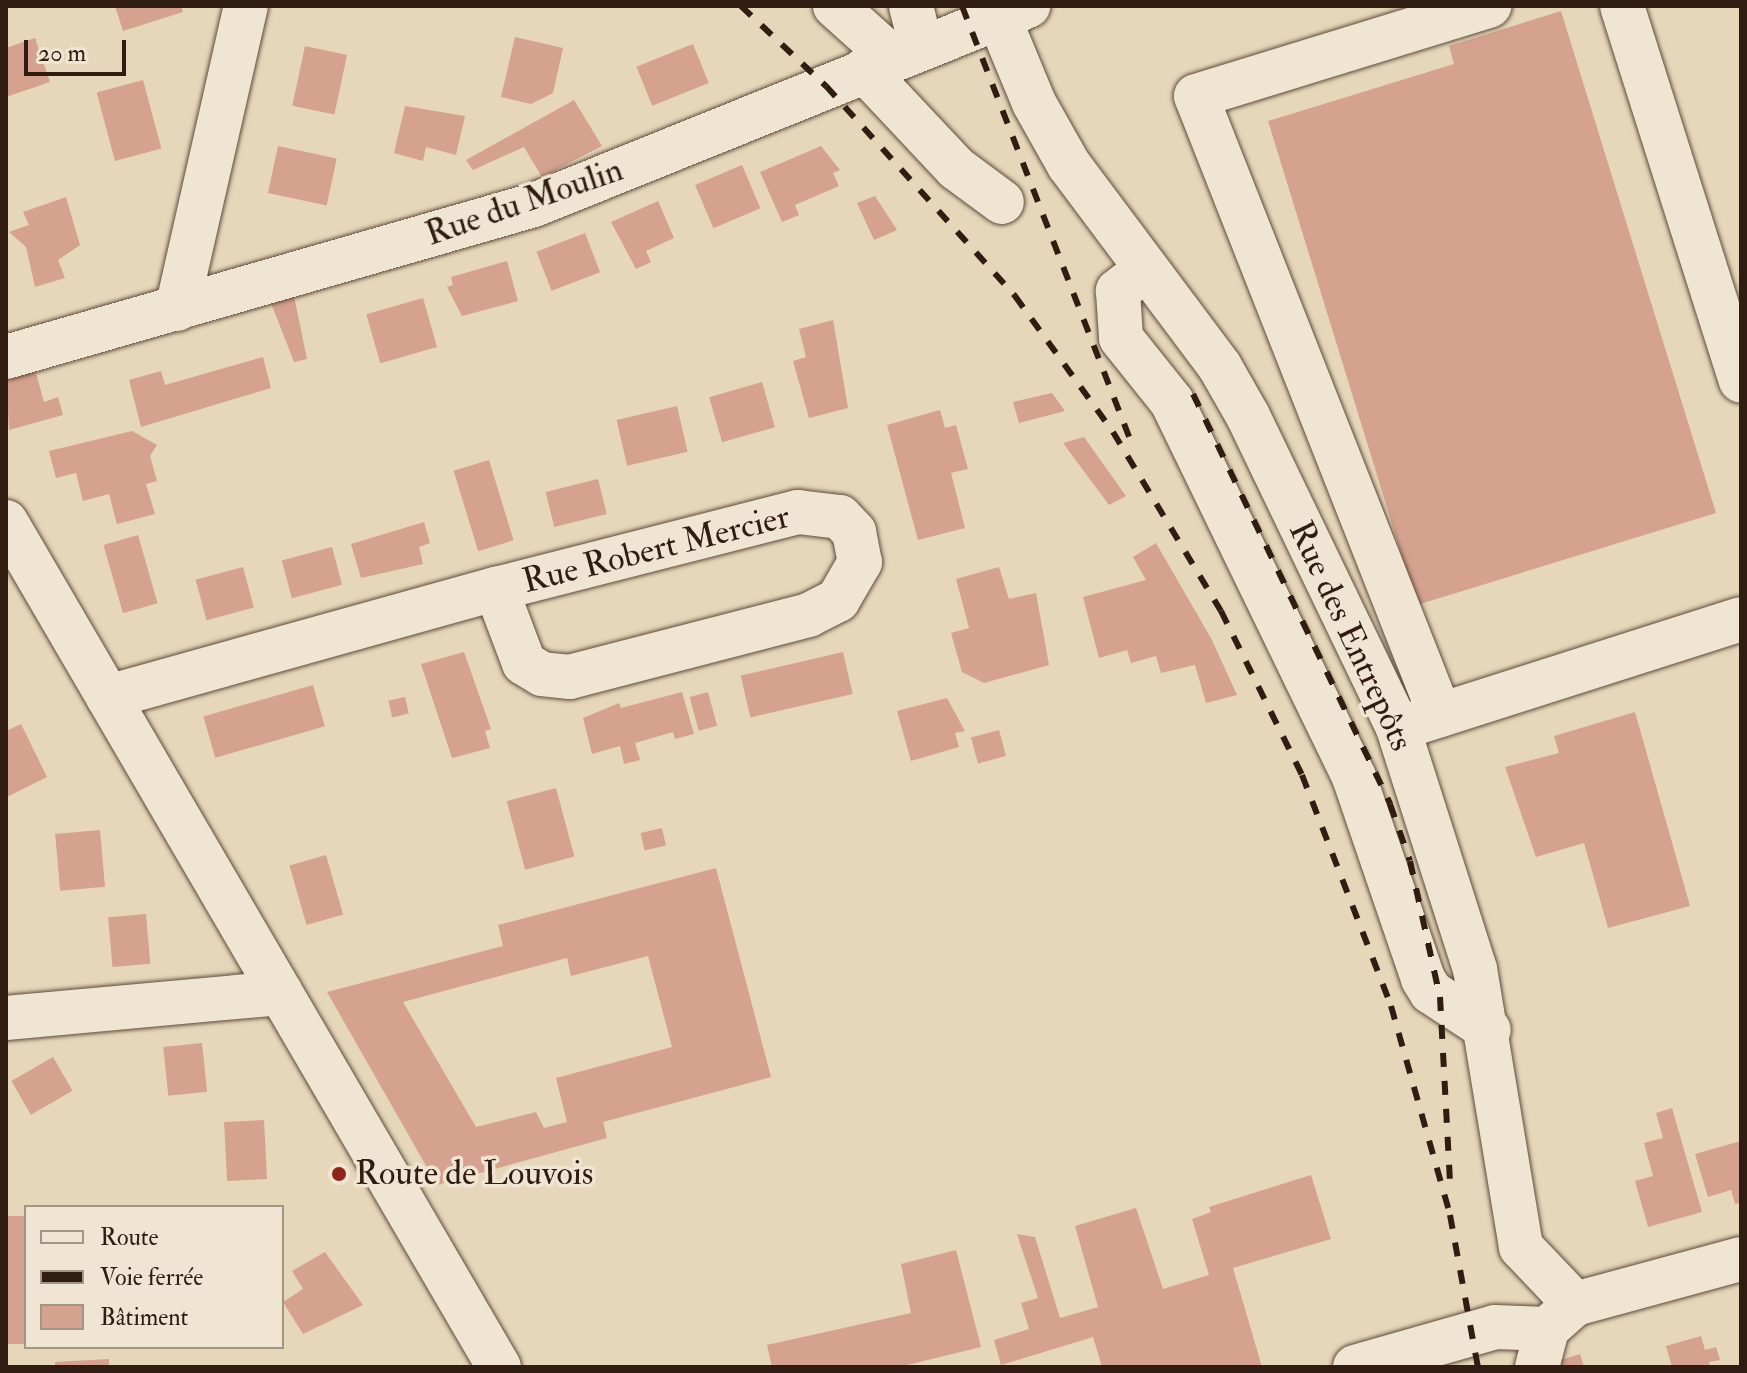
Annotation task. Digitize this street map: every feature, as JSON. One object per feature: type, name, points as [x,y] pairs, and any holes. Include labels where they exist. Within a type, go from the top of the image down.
[{"type":"street","points":[[177,309],[246,6]]},
{"type":"street","points":[[835,6],[897,45],[956,168],[1002,202]]},
{"type":"street","points":[[1440,715],[1196,96],[1489,6]]},
{"type":"street","points":[[1622,6],[1741,381]]},
{"type":"street","name":"Rue du Moulin","points":[[6,357],[534,205],[897,45],[1013,11]]},
{"type":"street","name":"Rue des Entrepôts","points":[[1013,11],[1069,165],[1220,367],[1248,416],[1398,728],[1458,907],[1489,1030],[1521,1247],[1553,1333]]},
{"type":"street","points":[[1146,269],[1118,291],[1121,338],[1172,402],[1354,777],[1423,979],[1431,992],[1489,1030]]},
{"type":"street","name":"Rue Robert Mercier","points":[[108,697],[496,589],[798,512],[840,517],[854,532],[860,562],[838,600],[809,615],[570,677],[542,674],[524,663],[496,589]]},
{"type":"street","points":[[6,522],[499,1367]]},
{"type":"street","points":[[1398,728],[1741,619]]},
{"type":"street","points":[[6,1018],[281,993]]},
{"type":"street","points":[[1355,1367],[1495,1327],[1553,1333],[1741,1259]]},
{"type":"building","points":[[115,6],[181,6],[183,12],[123,31]]},
{"type":"building","points":[[1561,11],[1716,513],[1417,605],[1268,121],[1454,64],[1449,46]]},
{"type":"building","points":[[515,37],[563,48],[553,93],[531,104],[501,97]]},
{"type":"building","points":[[35,38],[50,82],[6,97],[6,48]]},
{"type":"building","points":[[693,44],[709,83],[652,106],[636,67]]},
{"type":"building","points":[[305,46],[347,55],[334,115],[292,106]]},
{"type":"building","points":[[143,80],[161,149],[115,161],[97,92]]},
{"type":"building","points":[[574,100],[602,146],[542,177],[524,147],[473,170],[466,160]]},
{"type":"building","points":[[405,106],[465,116],[456,155],[426,147],[423,161],[394,153]]},
{"type":"building","points":[[278,146],[337,158],[327,205],[268,193]]},
{"type":"building","points":[[821,146],[840,170],[833,173],[839,186],[795,205],[799,215],[782,222],[760,172]]},
{"type":"building","points":[[742,165],[760,208],[713,228],[695,185]]},
{"type":"building","points":[[875,196],[897,230],[874,240],[857,203]]},
{"type":"building","points":[[66,197],[80,245],[58,260],[65,278],[35,287],[26,247],[9,232],[29,225],[23,212]]},
{"type":"building","points":[[658,201],[674,238],[646,251],[651,262],[636,269],[611,222]]},
{"type":"building","points":[[585,233],[600,272],[552,291],[536,252]]},
{"type":"building","points":[[507,261],[518,301],[462,316],[447,287],[453,285],[451,277]]},
{"type":"building","points":[[294,296],[307,359],[294,362],[271,303]]},
{"type":"building","points":[[423,298],[437,347],[380,363],[366,314]]},
{"type":"building","points":[[833,320],[848,408],[809,418],[793,361],[806,357],[799,329]]},
{"type":"building","points":[[263,357],[271,388],[141,427],[129,380],[161,371],[165,385]]},
{"type":"building","points":[[35,370],[44,402],[58,397],[63,415],[9,430],[6,378]]},
{"type":"building","points":[[762,382],[775,427],[722,442],[709,397]]},
{"type":"building","points":[[1052,393],[1065,411],[1019,423],[1013,402]]},
{"type":"building","points":[[677,406],[688,452],[627,466],[617,420]]},
{"type":"building","points":[[940,410],[945,428],[956,425],[968,469],[951,473],[965,528],[918,540],[887,425]]},
{"type":"building","points":[[132,431],[157,445],[150,456],[157,481],[146,484],[155,514],[117,524],[109,494],[83,501],[76,473],[56,478],[49,451]]},
{"type":"building","points":[[1084,437],[1126,496],[1109,505],[1063,443]]},
{"type":"building","points":[[489,460],[514,540],[478,551],[454,471]]},
{"type":"building","points":[[598,479],[607,514],[554,527],[546,492]]},
{"type":"building","points":[[424,522],[430,543],[419,547],[423,564],[361,578],[351,544]]},
{"type":"building","points":[[138,535],[158,603],[123,613],[103,545]]},
{"type":"building","points":[[1156,543],[1212,640],[1237,695],[1206,703],[1195,665],[1161,673],[1156,656],[1131,663],[1127,650],[1099,658],[1083,597],[1146,580],[1133,557]]},
{"type":"building","points":[[332,547],[342,585],[292,598],[282,560]]},
{"type":"building","points":[[243,567],[254,608],[207,620],[196,580]]},
{"type":"building","points":[[999,567],[1009,599],[1036,593],[1049,665],[984,683],[962,672],[951,633],[969,628],[956,579]]},
{"type":"building","points":[[464,652],[491,729],[485,731],[490,748],[452,758],[421,664]]},
{"type":"building","points":[[843,652],[853,694],[750,718],[741,676]]},
{"type":"building","points":[[313,685],[325,726],[215,758],[203,716]]},
{"type":"building","points":[[682,692],[694,734],[675,739],[673,732],[635,743],[640,760],[624,764],[620,746],[592,754],[583,718],[619,703],[621,708]]},
{"type":"building","points":[[708,692],[717,726],[699,731],[690,697]]},
{"type":"building","points":[[405,697],[409,714],[392,717],[388,701]]},
{"type":"building","points":[[947,698],[965,731],[955,733],[959,747],[911,761],[897,711]]},
{"type":"building","points":[[1635,712],[1690,906],[1608,928],[1584,843],[1536,857],[1505,767],[1559,753],[1554,736]]},
{"type":"building","points":[[21,724],[47,777],[7,797],[6,731]]},
{"type":"building","points":[[999,730],[1006,756],[978,764],[971,738]]},
{"type":"building","points":[[556,788],[574,857],[525,870],[507,801]]},
{"type":"building","points":[[662,828],[666,846],[645,850],[641,833]]},
{"type":"building","points":[[100,830],[105,887],[60,891],[55,834]]},
{"type":"building","points":[[326,855],[343,915],[307,925],[289,865]]},
{"type":"building","points":[[716,868],[771,1077],[603,1122],[607,1138],[437,1185],[327,992],[503,946],[498,925]],"holes":[[[648,956],[672,1047],[556,1078],[567,1122],[544,1128],[536,1112],[476,1127],[403,1002],[567,958],[571,976]]]},
{"type":"building","points":[[146,914],[150,964],[113,967],[108,917]]},
{"type":"building","points":[[202,1043],[207,1092],[168,1096],[163,1047]]},
{"type":"building","points":[[53,1057],[72,1091],[31,1115],[11,1081]]},
{"type":"building","points":[[1672,1108],[1702,1212],[1648,1227],[1635,1181],[1653,1176],[1644,1143],[1663,1138],[1656,1113]]},
{"type":"building","points":[[264,1120],[267,1179],[227,1181],[224,1122]]},
{"type":"building","points":[[1741,1141],[1741,1203],[1735,1204],[1731,1190],[1708,1197],[1695,1154]]},
{"type":"building","points":[[1311,1175],[1331,1239],[1233,1268],[1262,1367],[1102,1367],[1093,1337],[1001,1365],[994,1340],[1029,1329],[1021,1303],[1038,1298],[1017,1234],[1035,1237],[1060,1318],[1098,1307],[1075,1226],[1136,1208],[1163,1289],[1209,1275],[1192,1219],[1211,1212],[1209,1207]]},
{"type":"building","points":[[6,1216],[24,1216],[24,1344],[6,1344]]},
{"type":"building","points":[[956,1250],[981,1347],[899,1367],[772,1367],[767,1345],[911,1313],[901,1264]]},
{"type":"building","points":[[325,1252],[363,1305],[303,1334],[284,1304],[303,1289],[292,1271]]},
{"type":"building","points":[[1701,1336],[1705,1350],[1716,1347],[1720,1360],[1709,1362],[1710,1367],[1672,1367],[1666,1346]]},
{"type":"building","points":[[1580,1354],[1584,1367],[1563,1367],[1561,1360]]},
{"type":"building","points":[[109,1359],[109,1367],[55,1367],[55,1362]]},
{"type":"railway","points":[[741,6],[826,86],[1015,296],[1113,432],[1221,611],[1302,775],[1391,1006],[1450,1215],[1478,1367]]},
{"type":"railway","points":[[962,6],[1134,450]]},
{"type":"railway","points":[[1193,394],[1390,804],[1410,861],[1440,997],[1450,1181]]},
{"type":"place","name":"Route de Louvois","points":[[339,1174]]}]
